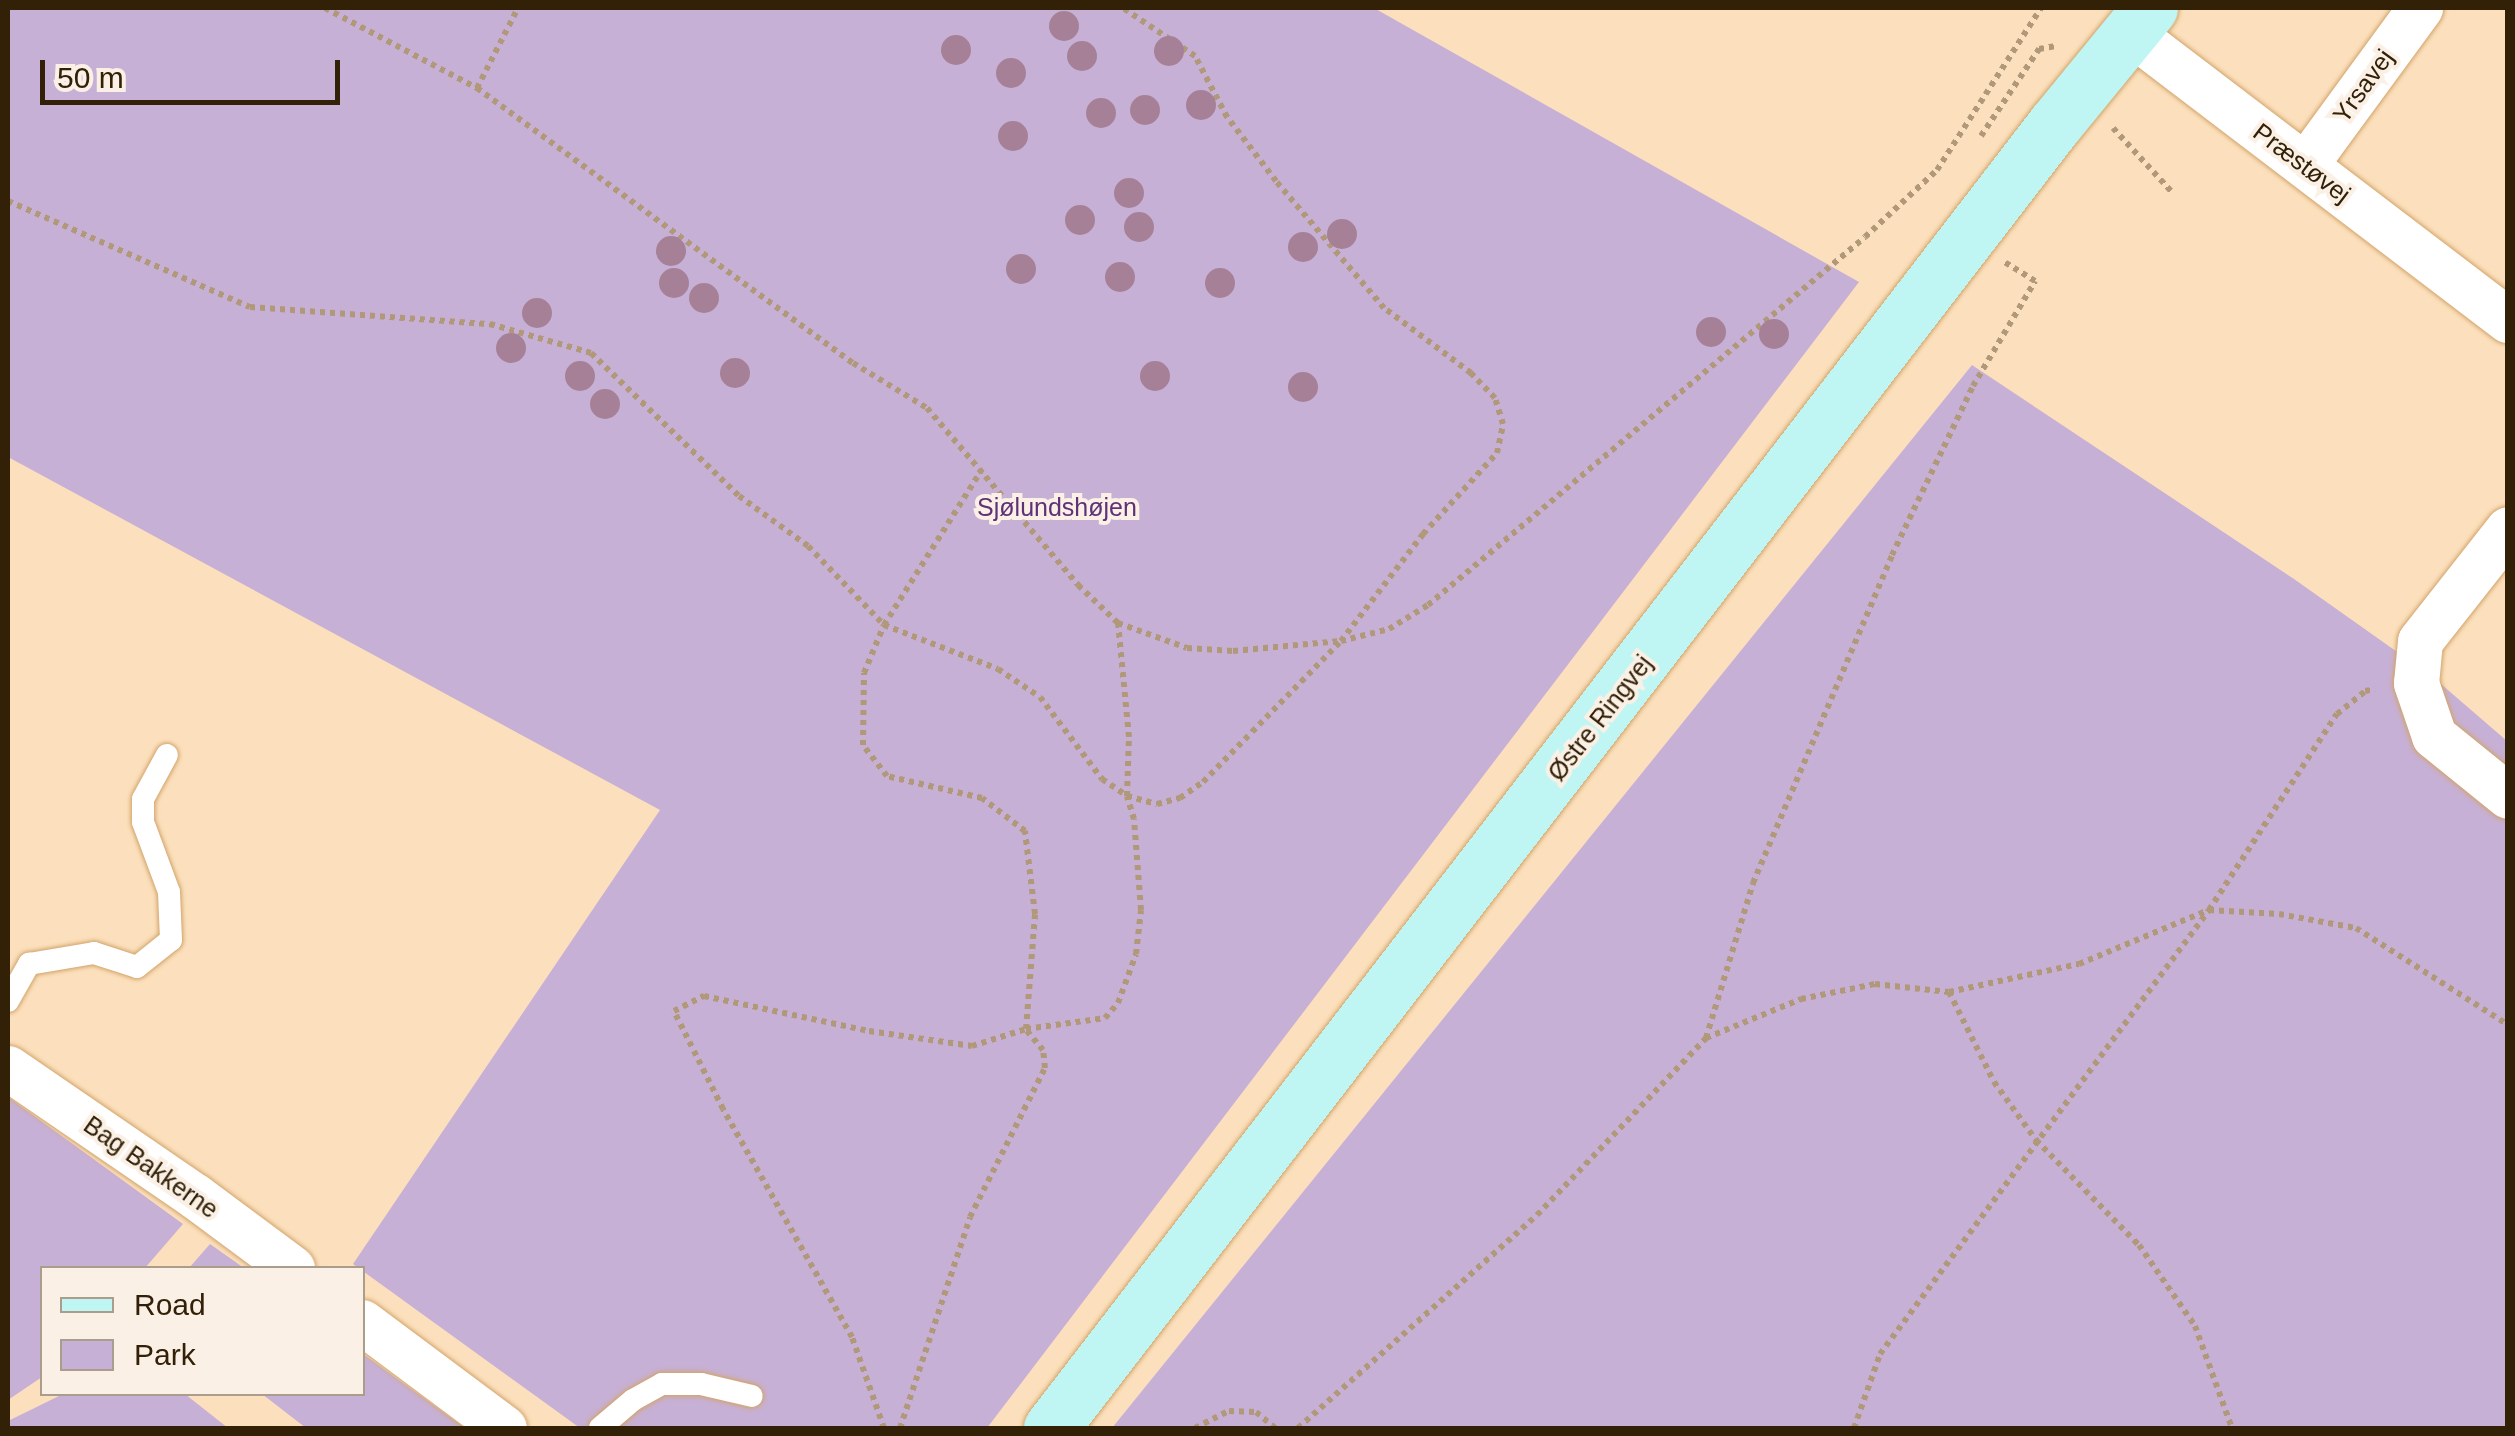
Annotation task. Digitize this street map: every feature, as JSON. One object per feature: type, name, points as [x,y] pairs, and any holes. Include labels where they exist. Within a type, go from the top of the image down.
[{"type":"street","name":"Yrsavej","points":[[2305,165],[2420,8]]},
{"type":"street","name":"Præstøvej","points":[[2126,16],[2305,165],[2508,320]]},
{"type":"street","name":"Østre Ringvej","points":[[1051,1428],[2055,124],[2126,16]]},
{"type":"street","points":[[2508,530],[2420,641],[2416,683],[2434,736],[2508,796]]},
{"type":"street","name":"Bag Bakkerne","points":[[8,1068],[289,1266]]},
{"type":"street","points":[[365,1324],[504,1428]]},
{"type":"lane","points":[[8,1001],[29,964],[94,953],[137,967],[171,940],[170,892],[143,822],[143,799],[167,755]]},
{"type":"lane","points":[[600,1428],[633,1400],[662,1384],[701,1384],[752,1396]]},
{"type":"path","points":[[326,8],[359,22],[477,88],[853,363],[927,408],[1078,586],[1118,623],[1187,648],[1233,651],[1341,641],[1390,630],[1428,605],[1866,237],[1937,170],[2041,8]]},
{"type":"path","points":[[477,88],[518,8]]},
{"type":"path","points":[[8,201],[250,307],[490,324],[592,353],[739,496],[808,546],[884,625],[998,669],[1040,697],[1102,779],[1127,796],[1157,804],[1180,798],[1203,782],[1341,641],[1423,534],[1497,453],[1503,424],[1495,398],[1471,373],[1384,308],[1236,130],[1195,56],[1123,8]]},
{"type":"path","points":[[2113,128],[2172,191]]},
{"type":"path","points":[[1706,1038],[1753,883],[1892,556],[1973,386],[2035,280]]},
{"type":"path","points":[[900,1428],[970,1217],[1045,1068],[1043,1050],[1026,1029],[1036,914],[1025,831],[982,798],[887,776],[863,745],[864,673],[884,625],[982,471]]},
{"type":"path","points":[[884,1428],[852,1337],[724,1109],[674,1011],[704,996],[869,1031],[972,1046],[1026,1029],[1105,1018],[1118,1004],[1136,954],[1141,910],[1134,819],[1127,796],[1129,737],[1118,623]]},
{"type":"path","points":[[1854,1428],[1880,1354],[2209,910],[2337,714],[2365,691],[2416,683]]},
{"type":"path","points":[[1298,1428],[1538,1215],[1706,1038],[1801,1000],[1874,984],[1949,992],[2078,964],[2209,910],[2279,914],[2356,928],[2508,1025]]},
{"type":"path","points":[[1949,992],[1994,1082],[2036,1140],[2139,1245],[2195,1326],[2232,1428]]},
{"type":"path","points":[[1195,1428],[1229,1411],[1256,1412],[1275,1428]]},
{"type":"green space","name":"Sjølundshøjen","points":[[8,8],[1374,8],[1859,282],[987,1428],[580,1428],[365,1273],[365,1266],[353,1264],[660,810],[8,457]]},
{"type":"green space","points":[[1972,365],[2294,579],[2434,678],[2507,741],[2507,1428],[1112,1428]]},
{"type":"green space","points":[[8,1097],[183,1224],[147,1266],[40,1266],[40,1378],[8,1400]]},
{"type":"green space","points":[[210,1244],[241,1266],[191,1266]]},
{"type":"green space","points":[[365,1355],[465,1428],[306,1428],[265,1396],[365,1396]]},
{"type":"green space","points":[[59,1396],[188,1396],[228,1428],[8,1428],[8,1421]]}]
